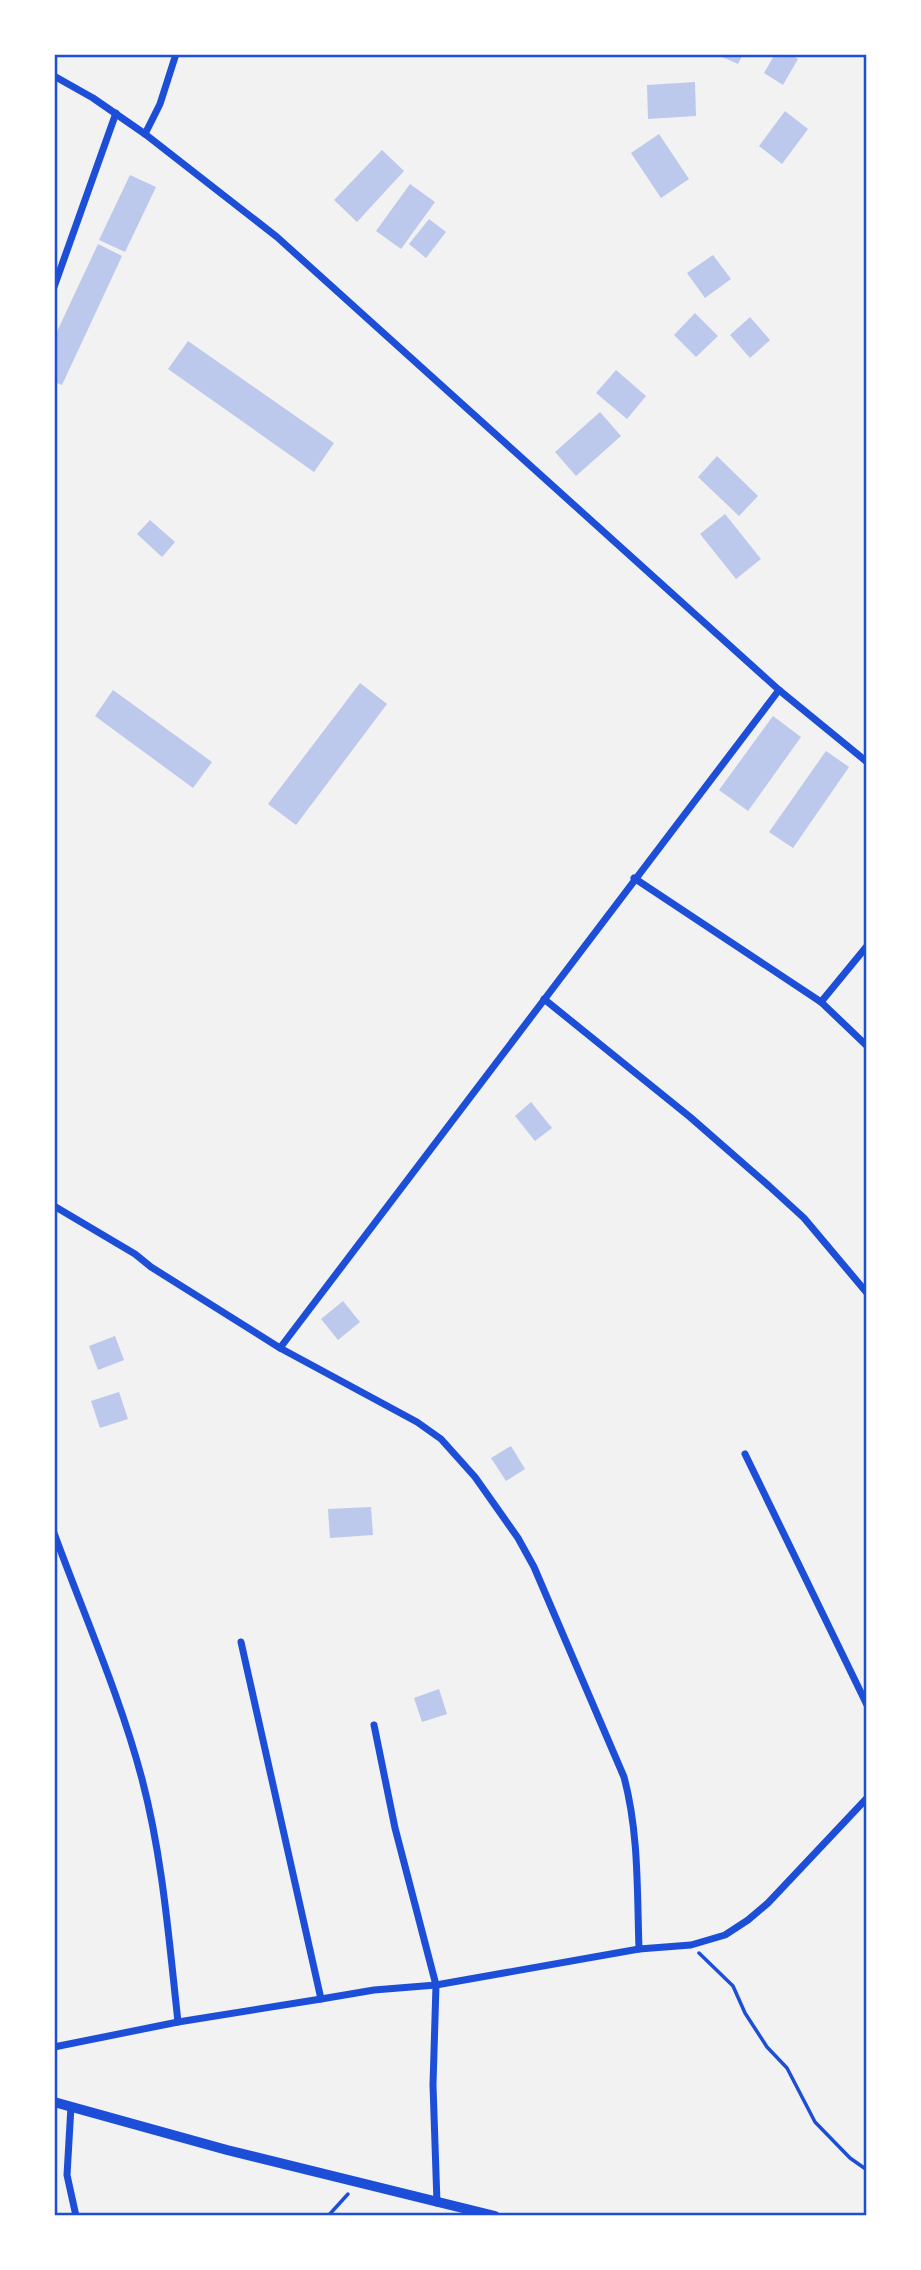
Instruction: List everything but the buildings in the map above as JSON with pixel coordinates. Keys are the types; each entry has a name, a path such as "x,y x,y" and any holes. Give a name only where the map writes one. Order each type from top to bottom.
{"street":[{"path":"145,134 160,104 176,54"},
{"path":"54,76 116,113 277,237 779,690 867,762"},
{"path":"54,287 116,113"},
{"path":"280,1348 779,690"},
{"path":"634,878 821,1002 867,1046"},
{"path":"821,1002 867,946"},
{"path":"544,999 690,1117 769,1186 804,1219 867,1293"},
{"path":"54,1206 135,1254 151,1267 280,1348 417,1422 441,1439 475,1477 518,1538 534,1567 624,1777 631,1802 635,1834 639,1950"},
{"path":"745,1454 867,1705"},
{"path":"54,1534 127,1729 142,1779 162,1884 178,2022"},
{"path":"242,1642 321,1999"},
{"path":"374,1725 407,1875 436,1984 433,2085 437,2203"},
{"path":"54,2047 178,2022 374,1990 436,1984 639,1950 691,1945 724,1935 758,1912 867,1798"},
{"path":"54,2102 227,2150 495,2216"},
{"path":"71,2106 67,2175 76,2216"}],"path":[{"path":"691,1945 733,1986 745,2013 760,2036 787,2068 815,2122 850,2158 867,2170"},
{"path":"328,2216 358,2183"}]}
